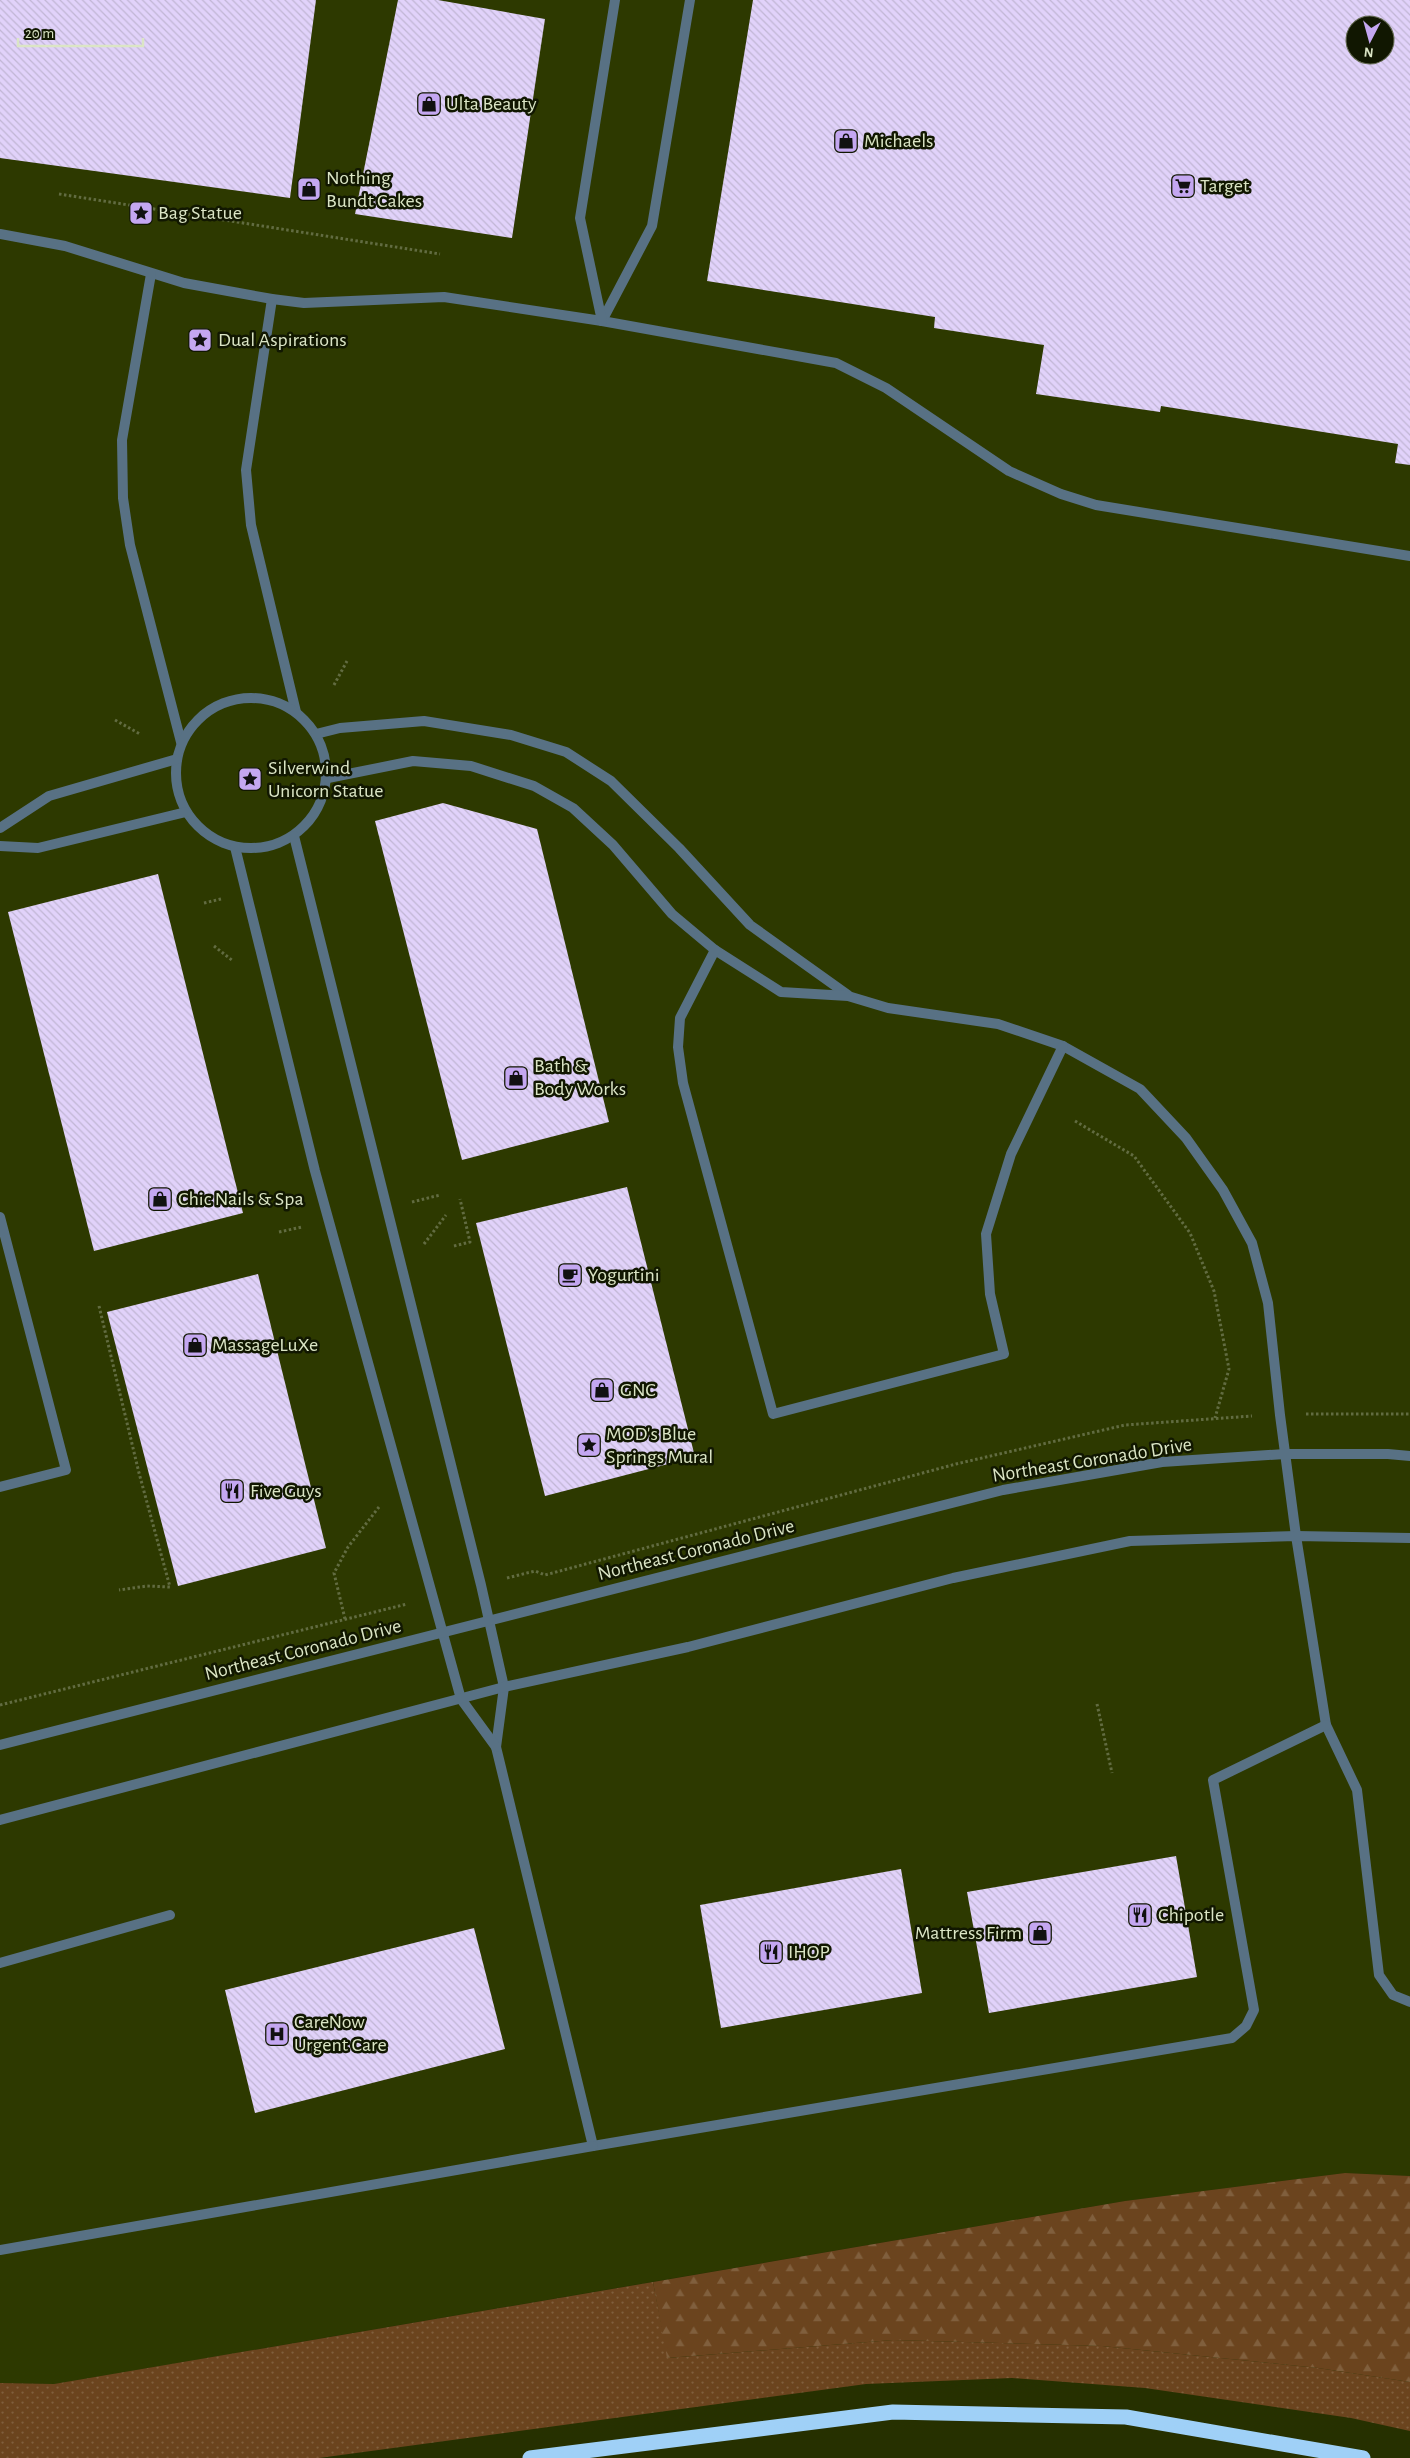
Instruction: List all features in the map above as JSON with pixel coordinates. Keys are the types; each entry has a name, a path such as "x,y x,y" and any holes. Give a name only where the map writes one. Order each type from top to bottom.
{"highway":[{"path":"530,2458 893,2412 1126,2417 1363,2458"}],"street":[{"path":"602,321 580,218 615,0"},
{"path":"602,321 652,226 690,0"},
{"path":"0,234 65,246 184,283 272,299 304,303 444,297 602,321 836,363 886,388 1009,471 1061,494 1096,505 1410,556"},
{"path":"151,274 122,440 123,498 130,545 181,742"},
{"path":"272,299 246,470 251,525 296,712"},
{"path":"240,698 262,699 283,704 296,712 316,734 325,755 328,778 322,801 311,820 294,836 275,845 255,849 215,840 199,828 186,812 179,795 176,777 177,759 181,742 201,717 219,705 240,698"},
{"path":"316,734 340,728 424,720 511,734 566,752 611,780 679,848 750,925 848,996"},
{"path":"0,828 49,796 177,759"},
{"path":"328,778 413,761 471,766 534,786 573,808 613,845 672,914 715,950 781,992 848,996 888,1008 998,1024 1063,1046 1140,1089 1186,1138 1223,1190 1252,1243 1268,1303 1296,1536 1326,1725 1357,1790 1379,1975 1393,1995 1410,2002"},
{"path":"0,846 38,848 186,812"},
{"path":"294,836 489,1621 504,1687 496,1747 593,2146"},
{"path":"235,846 315,1171 461,1699 496,1747"},
{"path":"715,950 680,1018 678,1047 683,1083 773,1414 1004,1354 990,1294 986,1234 1011,1154 1063,1046"},
{"path":"0,1217 66,1470 0,1487"},
{"name":"Northeast Coronado Drive","path":"0,1744 1003,1490 1162,1462 1285,1454 1388,1454 1410,1456"},
{"path":"0,1820 504,1687 688,1648 953,1578 1130,1541 1296,1536 1410,1538"},
{"path":"0,2250 593,2146 1232,2038 1246,2026 1254,2010 1213,1780 1326,1725"},
{"path":"0,1963 170,1915"}],"path":[{"path":"59,194 440,254"},
{"path":"334,685 347,661"},
{"path":"115,720 140,734"},
{"path":"214,946 240,965"},
{"path":"535,1571 545,1576 956,1464 1125,1425 1215,1418 1229,1369 1214,1291 1190,1233 1134,1156 1075,1121"},
{"path":"402,1205 440,1196"},
{"path":"454,1246 470,1242 460,1199"},
{"path":"420,1250 446,1215"},
{"path":"279,1232 310,1225"},
{"path":"99,1306 139,1473 170,1588 147,1586 119,1590"},
{"path":"1339,1412 1410,1414"},
{"path":"345,1619 334,1574 348,1547 382,1502"},
{"path":"0,1705 388,1608"},
{"path":"1096,1704 1112,1773"}],"shaded area":[{"path":"0,0 1410,0 1410,2176 1345,2173 1125,2201 54,2384 0,2383"}],"green space":[{"path":"1345,2173 1410,2176 1410,2382 1318,2368 1102,2346 893,2340 667,2358 653,2282 1125,2201"},
{"path":"653,2282 668,2358 893,2340 1102,2346 1318,2368 1410,2382 1410,2431 1351,2418 1145,2388 1012,2378 866,2384 319,2458 0,2458 0,2383 54,2384"}],"building":[{"path":"0,0 316,0 290,198 0,158"},
{"path":"398,0 438,0 545,19 512,238 355,214"},
{"name":"Target","path":"753,0 1410,0 1410,465 1395,463 1398,444 1161,406 1160,412 1036,394 1044,345 934,328 935,317 707,281"},
{"path":"443,803 537,829 609,1122 462,1160 375,821"},
{"path":"158,874 243,1213 94,1251 8,912"},
{"path":"627,1187 695,1457 545,1496 476,1223"},
{"path":"258,1274 326,1548 178,1586 107,1312"},
{"path":"1176,1856 1197,1977 989,2013 967,1892"},
{"path":"901,1869 922,1993 721,2028 700,1905"},
{"path":"474,1928 505,2049 255,2113 225,1990"}],"place":[{"name":"Ulta Beauty","path":"429,104"},
{"name":"Michaels","path":"846,141"},
{"name":"Target","path":"1183,186"},
{"name":"Nothing Bundt Cakes","path":"309,189"},
{"name":"Bag Statue","path":"141,213"},
{"name":"Dual Aspirations","path":"200,340"},
{"name":"Silverwind Unicorn Statue","path":"250,779"},
{"name":"Bath & Body Works","path":"516,1078"},
{"name":"Chic Nails & Spa","path":"160,1199"},
{"name":"Yogurtini","path":"570,1275"},
{"name":"MassageLuXe","path":"195,1345"},
{"name":"GNC","path":"602,1390"},
{"name":"MOD's Blue Springs Mural","path":"589,1445"},
{"name":"Five Guys","path":"232,1491"},
{"name":"Chipotle","path":"1140,1915"},
{"name":"Mattress Firm","path":"1040,1933"},
{"name":"IHOP","path":"771,1952"},
{"name":"CareNow Urgent Care","path":"277,2034"}]}
